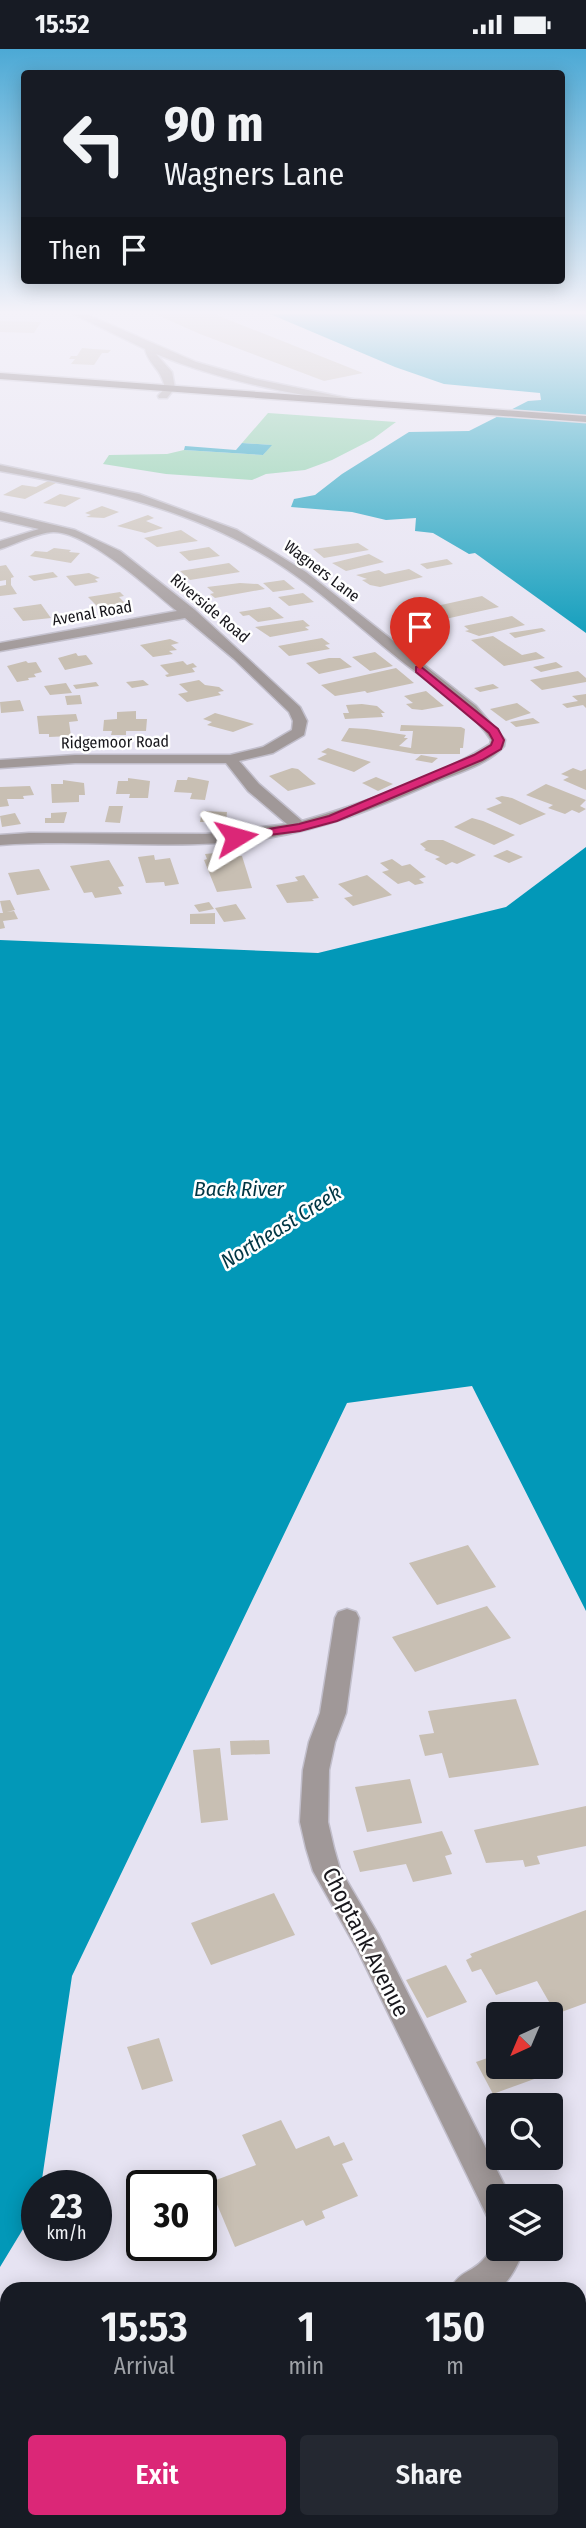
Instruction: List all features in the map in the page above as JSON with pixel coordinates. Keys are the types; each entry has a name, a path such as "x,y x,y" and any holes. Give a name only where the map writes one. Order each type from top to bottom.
{"street":[{"name":"Wagners Lane","path":"0,468 91,484 152,502 193,517 263,549 313,584 452,695 494,731 498,740 497,747 478,758 353,810 300,827 236,837 0,840"},
{"name":"Riverside Road","path":"0,516 54,528 109,550 190,613 295,710 300,721 299,732 283,743 256,754 230,759"},
{"path":"0,545 54,528"},
{"name":"Avenal Road","path":"0,647 190,613"},
{"name":"Ridgemoor Road","path":"0,764 75,759 230,759"},
{"path":"230,759 241,776 262,798 300,827"},
{"name":"Choptank Avenue","path":"347,1618 333,1713 322,1742 316,1770 314,1822 320,1848 327,1871 368,1943 488,2184"},
{"path":"483,2282 502,2261"}],"green space":[{"path":"254,430 386,430 332,460 305,470 266,474 252,480 166,474 103,464 109,455 167,454 184,450 263,455 271,445 242,443"}],"water":[{"path":"586,430 586,633 475,553 469,554 433,533 415,531 416,518 386,520 352,512 291,507 294,499 315,495 342,474 409,432"},
{"path":"242,443 272,445 263,455 184,450 185,446 236,450"},
{"name":"Back River","path":"586,847 586,1611 472,1386 347,1403 72,1976 43,2170 21,2170 21,2232 0,2267 0,940 318,953 506,907"}],"building":[{"path":"48,481 56,483 25,499 3,495 22,485 36,487"},
{"path":"60,494 81,498 65,507 43,503"},
{"path":"102,506 119,512 104,518 86,517 91,515 85,513"},
{"path":"148,515 154,518 146,521 163,528 145,533 117,526"},
{"path":"181,530 198,541 157,547 144,538"},
{"path":"358,543 369,550 324,558 313,549"},
{"path":"209,547 220,556 189,561 179,552"},
{"path":"54,548 80,553 71,563 30,556 35,551 47,552"},
{"path":"369,554 384,562 346,571 332,563"},
{"path":"447,559 453,564 427,569 420,564"},
{"path":"229,563 240,572 190,580 180,571"},
{"path":"6,565 14,577 11,578 11,585 17,594 0,596 0,586 6,585 6,580 0,581 0,566"},
{"path":"409,569 423,577 380,587 370,585 362,580 367,579 356,575 379,570 385,574"},
{"path":"53,572 58,577 34,581 28,576"},
{"path":"89,573 100,578 95,579 98,582 75,586 66,576"},
{"path":"284,580 295,589 273,592 263,583"},
{"path":"258,584 265,589 215,598 210,594 214,593 207,587"},
{"path":"120,592 124,596 119,597 128,606 100,609 88,597"},
{"path":"303,593 314,602 289,606 278,597"},
{"path":"482,596 499,607 432,622 409,612"},
{"path":"41,604 51,618 23,621 13,608"},
{"path":"270,607 284,618 258,622 239,612"},
{"path":"512,616 525,625 479,636 465,631 469,630 464,626"},
{"path":"303,620 310,626 305,627 309,630 270,637 255,627"},
{"path":"542,628 546,631 515,638 509,633"},
{"path":"493,636 522,655 536,652 545,658 504,666 471,640"},
{"path":"322,638 330,644 325,645 330,649 289,656 278,646"},
{"path":"170,639 179,643 171,645 177,650 169,651 173,654 153,657 140,645"},
{"path":"375,652 393,666 370,671 352,657"},
{"path":"76,653 78,656 86,655 93,664 65,670 58,658"},
{"path":"340,658 352,667 319,674 306,663"},
{"path":"26,661 36,662 42,672 34,674 36,677 28,678 29,680 17,682 7,666"},
{"path":"183,661 187,665 193,663 197,667 192,668 195,672 167,677 165,675 169,674 160,665"},
{"path":"556,662 563,667 541,672 533,667"},
{"path":"396,668 414,683 367,693 365,691 335,696 321,685"},
{"path":"578,671 586,678 586,682 542,690 530,680"},
{"path":"143,680 149,685 132,688 126,682"},
{"path":"199,680 205,685 219,687 224,691 218,692 221,695 187,702 178,694 188,692 179,684"},
{"path":"96,682 99,686 76,689 73,685"},
{"path":"66,683 72,693 50,695 44,686"},
{"path":"493,684 499,688 480,692 474,688"},
{"path":"426,691 444,706 422,710 412,709 406,704 413,703 404,696"},
{"path":"586,694 586,708 583,705 567,708 562,704 578,701 572,696"},
{"path":"80,695 82,704 67,705 65,696"},
{"path":"20,700 24,711 1,713 0,702"},
{"path":"517,703 531,713 506,721 490,709"},
{"path":"346,705 377,706 385,713 381,713 383,717 345,719 343,713 349,713"},
{"path":"136,711 136,719 147,719 146,731 126,731 126,735 111,735 112,731 103,731 104,720 117,719 117,712"},
{"path":"215,713 254,724 233,732 207,725 212,722 203,719"},
{"path":"76,714 78,721 69,722 71,736 49,737 49,734 39,734 37,716"},
{"path":"533,718 540,723 516,727 510,722"},
{"path":"401,725 461,727 465,729 463,748 460,748 460,754 415,754 341,741 349,728 367,729 406,735 404,738 408,738 399,746 411,748 413,731 400,731"},
{"path":"328,748 371,762 354,772 317,759 327,754 321,752"},
{"path":"421,755 438,758 432,763 415,760"},
{"path":"292,768 298,769 316,784 288,791 269,776"},
{"path":"573,768 581,771 586,769 586,790 563,780 569,777 561,774"},
{"path":"188,777 209,781 205,800 190,799 192,793 174,792 177,780 187,780"},
{"path":"376,777 393,784 378,791 362,783"},
{"path":"128,778 150,781 148,798 129,798 130,794 116,794 118,781 128,781"},
{"path":"63,780 84,783 85,795 79,795 79,802 52,803 51,784 63,784"},
{"path":"546,784 586,800 580,806 586,809 579,813 572,810 565,814 548,808 553,805 526,795"},
{"path":"30,786 34,795 23,796 24,799 7,799 9,806 0,807 0,787"},
{"path":"502,796 546,814 520,825 486,809 502,803 495,798"},
{"path":"109,806 123,806 120,823 105,822"},
{"path":"202,811 227,812 226,822 200,822"},
{"path":"67,812 64,823 45,823 45,818 51,818 51,813"},
{"path":"15,813 21,824 2,827 0,816"},
{"path":"472,818 515,835 494,845 454,827"},
{"path":"428,840 443,840 476,855 457,864 452,862 446,865 435,859 440,857 424,850 426,849 420,844"},
{"path":"507,850 523,857 509,863 493,856"},
{"path":"236,851 238,856 242,856 252,888 217,892 204,860 207,859 205,854"},
{"path":"154,855 155,860 170,858 179,884 165,886 164,882 146,883 138,857"},
{"path":"392,859 402,866 410,864 426,877 419,879 424,883 415,885 409,881 398,884 382,872 389,870 380,863"},
{"path":"109,860 124,886 118,887 122,894 95,898 92,892 84,893 70,866"},
{"path":"39,869 50,890 17,895 8,873"},
{"path":"304,875 319,898 312,899 314,901 287,903 276,885 298,881 295,877"},
{"path":"367,875 392,895 353,906 344,898 353,896 338,884"},
{"path":"10,900 15,910 7,912 14,911 18,919 3,921 5,928 0,929 0,913 3,913 0,901"},
{"path":"209,902 214,909 199,912 194,905"},
{"path":"236,904 246,919 224,922 215,908"},
{"path":"215,913 215,924 190,924 190,914"},
{"path":"468,1545 496,1587 437,1605 409,1563"},
{"path":"487,1606 511,1638 415,1672 392,1637"},
{"path":"516,1699 539,1765 449,1778 442,1753 425,1756 419,1735 434,1733 428,1711"},
{"path":"269,1740 270,1754 231,1755 230,1741"},
{"path":"220,1748 228,1820 201,1823 193,1750"},
{"path":"410,1779 422,1823 367,1832 355,1787"},
{"path":"586,1806 586,1846 537,1856 540,1864 525,1867 523,1860 486,1863 474,1830"},
{"path":"442,1831 452,1854 445,1856 452,1874 413,1882 406,1864 360,1872 353,1851"},
{"path":"274,1893 295,1935 211,1965 191,1923"},
{"path":"586,1910 586,2003 564,2011 564,2002 549,2002 537,1981 496,1995 481,1969 472,1972 466,1960 472,1957 470,1954"},
{"path":"446,1965 467,2002 427,2018 406,1980"},
{"path":"159,2038 173,2081 142,2090 127,2047"},
{"path":"486,2059 486,2079 534,2079 492,2093 476,2062"},
{"path":"281,2120 296,2149 329,2136 334,2146 344,2142 353,2160 342,2164 358,2196 322,2211 325,2218 306,2226 303,2220 235,2247 217,2204 217,2180 256,2165 242,2135"}],"route":[{"path":"236,837 300,827 333,818 478,758 497,747 498,740 494,731 420,669"}],"water label":[{"name":"Northeast Creek","path":"281,1227"}]}
